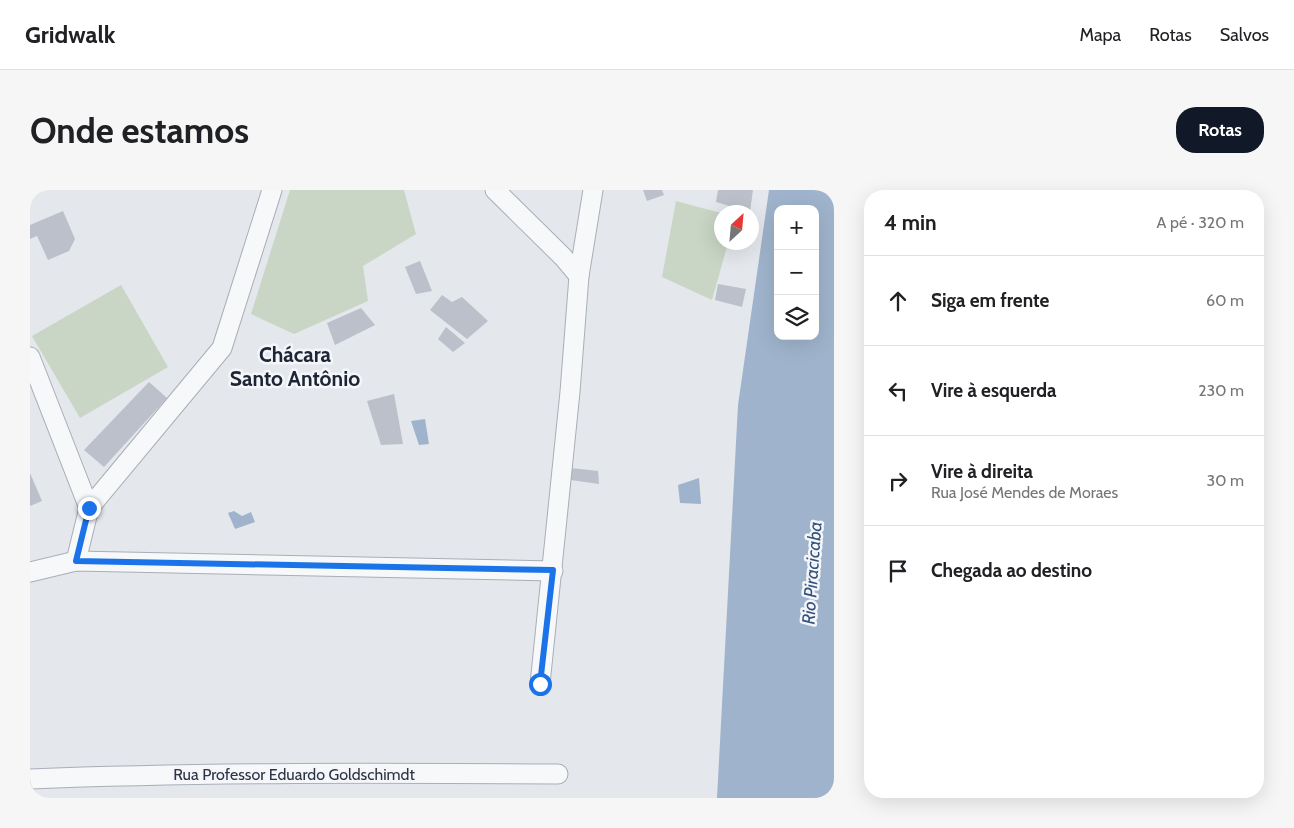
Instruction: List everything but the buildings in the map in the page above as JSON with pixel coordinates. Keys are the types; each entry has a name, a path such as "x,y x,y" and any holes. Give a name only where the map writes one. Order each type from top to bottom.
{"street":[{"path":"76,561 89,508 222,348 272,190"},
{"path":"495,190 563,257 579,276"},
{"path":"540,684 553,570 579,276 593,190"},
{"path":"30,357 89,508"},
{"path":"30,572 76,561 553,570"},
{"name":"Rua Professor Eduardo Goldschimdt","path":"30,779 103,776 361,773 558,774"}],"green space":[{"path":"290,190 404,190 416,234 363,266 368,301 294,334 251,314"},
{"path":"676,201 714,211 714,250 726,250 712,300 662,277"},
{"path":"121,285 168,367 80,418 32,336"}],"water":[{"name":"Rio Piracicaba","path":"769,190 834,190 834,798 717,798 738,405"},
{"path":"425,419 429,444 419,445 411,421"},
{"path":"699,478 701,504 680,503 678,485"},
{"path":"234,511 242,516 251,512 255,522 235,529 228,513"}],"district":[{"name":"Chácara Santo Antônio","path":"295,366"}],"route":[{"path":"89,508 76,561 553,570 540,684"}]}
